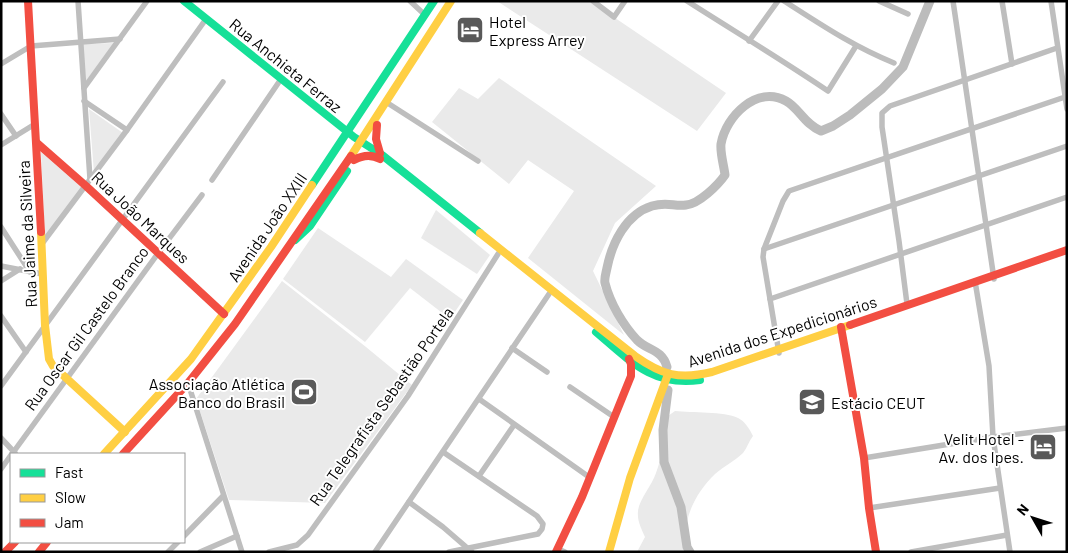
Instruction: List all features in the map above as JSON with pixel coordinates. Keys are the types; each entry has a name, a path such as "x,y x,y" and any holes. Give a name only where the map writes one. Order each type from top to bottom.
{"main road":[{"name":"Rua Jaime da Silveira","path":"28,1 37,143 42,274 49,359 53,366 125,432"},
{"name":"Rua Anchieta Ferraz","path":"184,1 362,143"},
{"name":"Avenida João XXIII","path":"105,453 191,359 224,314 280,234 434,1"},
{"name":"Avenida João XXIII","path":"124,453 188,383 235,324 289,244 362,143 384,105 451,1"},
{"path":"424,17 426,25 434,28"},
{"path":"412,34 417,32 425,40"},
{"path":"354,160 364,155 378,155 377,125 384,105"},
{"path":"280,234 281,241 289,244 310,226 354,160 362,143 377,125"},
{"name":"Rua João Marques","path":"37,143 88,182 123,220 224,314"},
{"name":"Avenida dos Expedicionários","path":"362,143 452,212 645,367"},
{"name":"Avenida dos Expedicionários","path":"378,155 629,359 667,378 702,375 779,351 1067,250"},
{"path":"270,247 277,250 280,257"},
{"name":"Avenida dos Expedicionários","path":"993,277 1067,255"},
{"name":"Avenida dos Expedicionários","path":"842,329 907,304 975,283"},
{"path":"842,329 864,458 876,552"},
{"path":"560,551 631,376 629,359"},
{"path":"631,376 645,367"},
{"path":"608,552 630,478 667,378"},
{"path":"5,552 14,543"}],"street":[{"path":"78,1 88,182"},
{"path":"84,88 147,1"},
{"path":"410,1 424,17"},
{"path":"593,1 614,17 625,1"},
{"path":"687,1 789,64 828,91 856,46"},
{"path":"749,41 778,1"},
{"path":"784,1 856,46 894,63"},
{"path":"879,1 908,14"},
{"path":"953,1 993,277"},
{"path":"1002,1 1012,64"},
{"path":"1051,1 1067,109"},
{"path":"42,245 206,19"},
{"path":"1,64 31,46 120,39"},
{"path":"907,304 881,116 884,109 1057,48"},
{"path":"212,180 281,79"},
{"path":"1,386 223,82"},
{"path":"779,351 763,257 764,249 783,201 789,191 1065,97"},
{"path":"84,100 127,130"},
{"path":"384,105 478,161"},
{"path":"1,114 16,136"},
{"path":"1,145 35,124"},
{"path":"764,249 1067,146"},
{"name":"Rua Oscar Gil Castelo Branco","path":"14,453 202,195"},
{"path":"770,299 1067,197"},
{"path":"1,227 30,272"},
{"name":"Rua Telegrafista Sebastião Portela","path":"268,552 294,546 304,540 408,396 498,254"},
{"path":"1,266 42,274"},
{"path":"1,282 20,269"},
{"path":"975,283 989,366 992,436 1010,552"},
{"path":"375,552 548,294"},
{"path":"1,316 26,352"},
{"path":"512,348 547,372"},
{"path":"188,383 242,552"},
{"path":"570,387 614,416"},
{"path":"479,399 589,477"},
{"path":"478,476 514,424"},
{"path":"864,458 992,436 1066,428 1067,432"},
{"path":"1,438 12,453"},
{"path":"443,452 537,516 543,524 542,530 538,534 470,550 449,552"},
{"name":"Rua Oscar Gil Castelo Branco","path":"1,469 10,458"},
{"path":"869,508 1000,488"},
{"path":"185,535 223,496"},
{"path":"409,502 470,550"},
{"path":"911,552 1007,535"},
{"path":"200,552 237,536"},
{"path":"168,552 177,543"}],"shaded area":[{"path":"497,1 590,1 726,93 697,131"},
{"path":"114,43 86,81 82,44"},
{"path":"499,78 656,186 615,223 593,271 624,335 528,258 574,191 528,160 509,184 432,122 459,88 478,99"},
{"path":"89,109 123,133 94,173"},
{"path":"41,152 82,188 45,237"},
{"path":"436,210 490,255 477,274 421,238"},
{"path":"318,228 391,277 406,259 463,300 450,319 410,288 365,342 283,279"},
{"name":"Associação Atlética Banco do Brasil","path":"282,281 412,385 325,503 229,500 196,399"},
{"path":"675,411 716,413 732,416 743,421 753,436 743,453 715,474 695,500 687,520 686,541 688,552 637,552 645,537 639,521 639,507 658,466 664,444 668,416"}],"waterway":[{"path":"667,367 665,361 658,353 641,344 632,334 622,321 607,291 605,276 609,258 622,231 643,210 658,205 691,204 713,189 725,175 721,148 724,133 736,114 754,100 764,97 775,97 786,101 810,124 821,131 850,115 882,89 903,67 930,1"},
{"path":"668,390 663,430 664,462 681,507 687,547 690,552"}],"traffic: fast":[{"path":"184,1 354,137 382,155 480,233"},
{"path":"312,185 434,1"},
{"path":"295,240 310,226 347,171"},
{"path":"596,332 631,361 655,375 683,381 700,380"}],"traffic: slow":[{"path":"351,156 451,1"},
{"path":"105,453 191,359 271,247 312,185"},
{"path":"41,232 45,325 49,359 53,366 125,432"},
{"path":"480,233 635,356 654,368 671,374 690,376 712,372 850,325"},
{"path":"609,552 630,478 667,377"}],"traffic: jam":[{"path":"28,1 41,232"},
{"path":"377,125 376,139 380,153"},
{"path":"37,143 224,314"},
{"path":"124,453 188,383 235,324 351,156"},
{"path":"354,160 367,156 380,159"},
{"path":"850,325 1067,250"},
{"path":"841,327 864,458 876,552"},
{"path":"556,552 582,497 631,376 629,359"},
{"path":"5,552 14,543"},
{"path":"39,552 46,543"}],"place":[{"name":"Hotel Express Arrey","path":"470,30"},
{"name":"Associação Atlética Banco do Brasil","path":"304,392"},
{"name":"Estácio CEUT","path":"812,402"},
{"name":"Velit Hotel - Av. dos Ipes.","path":"1043,447"}]}
